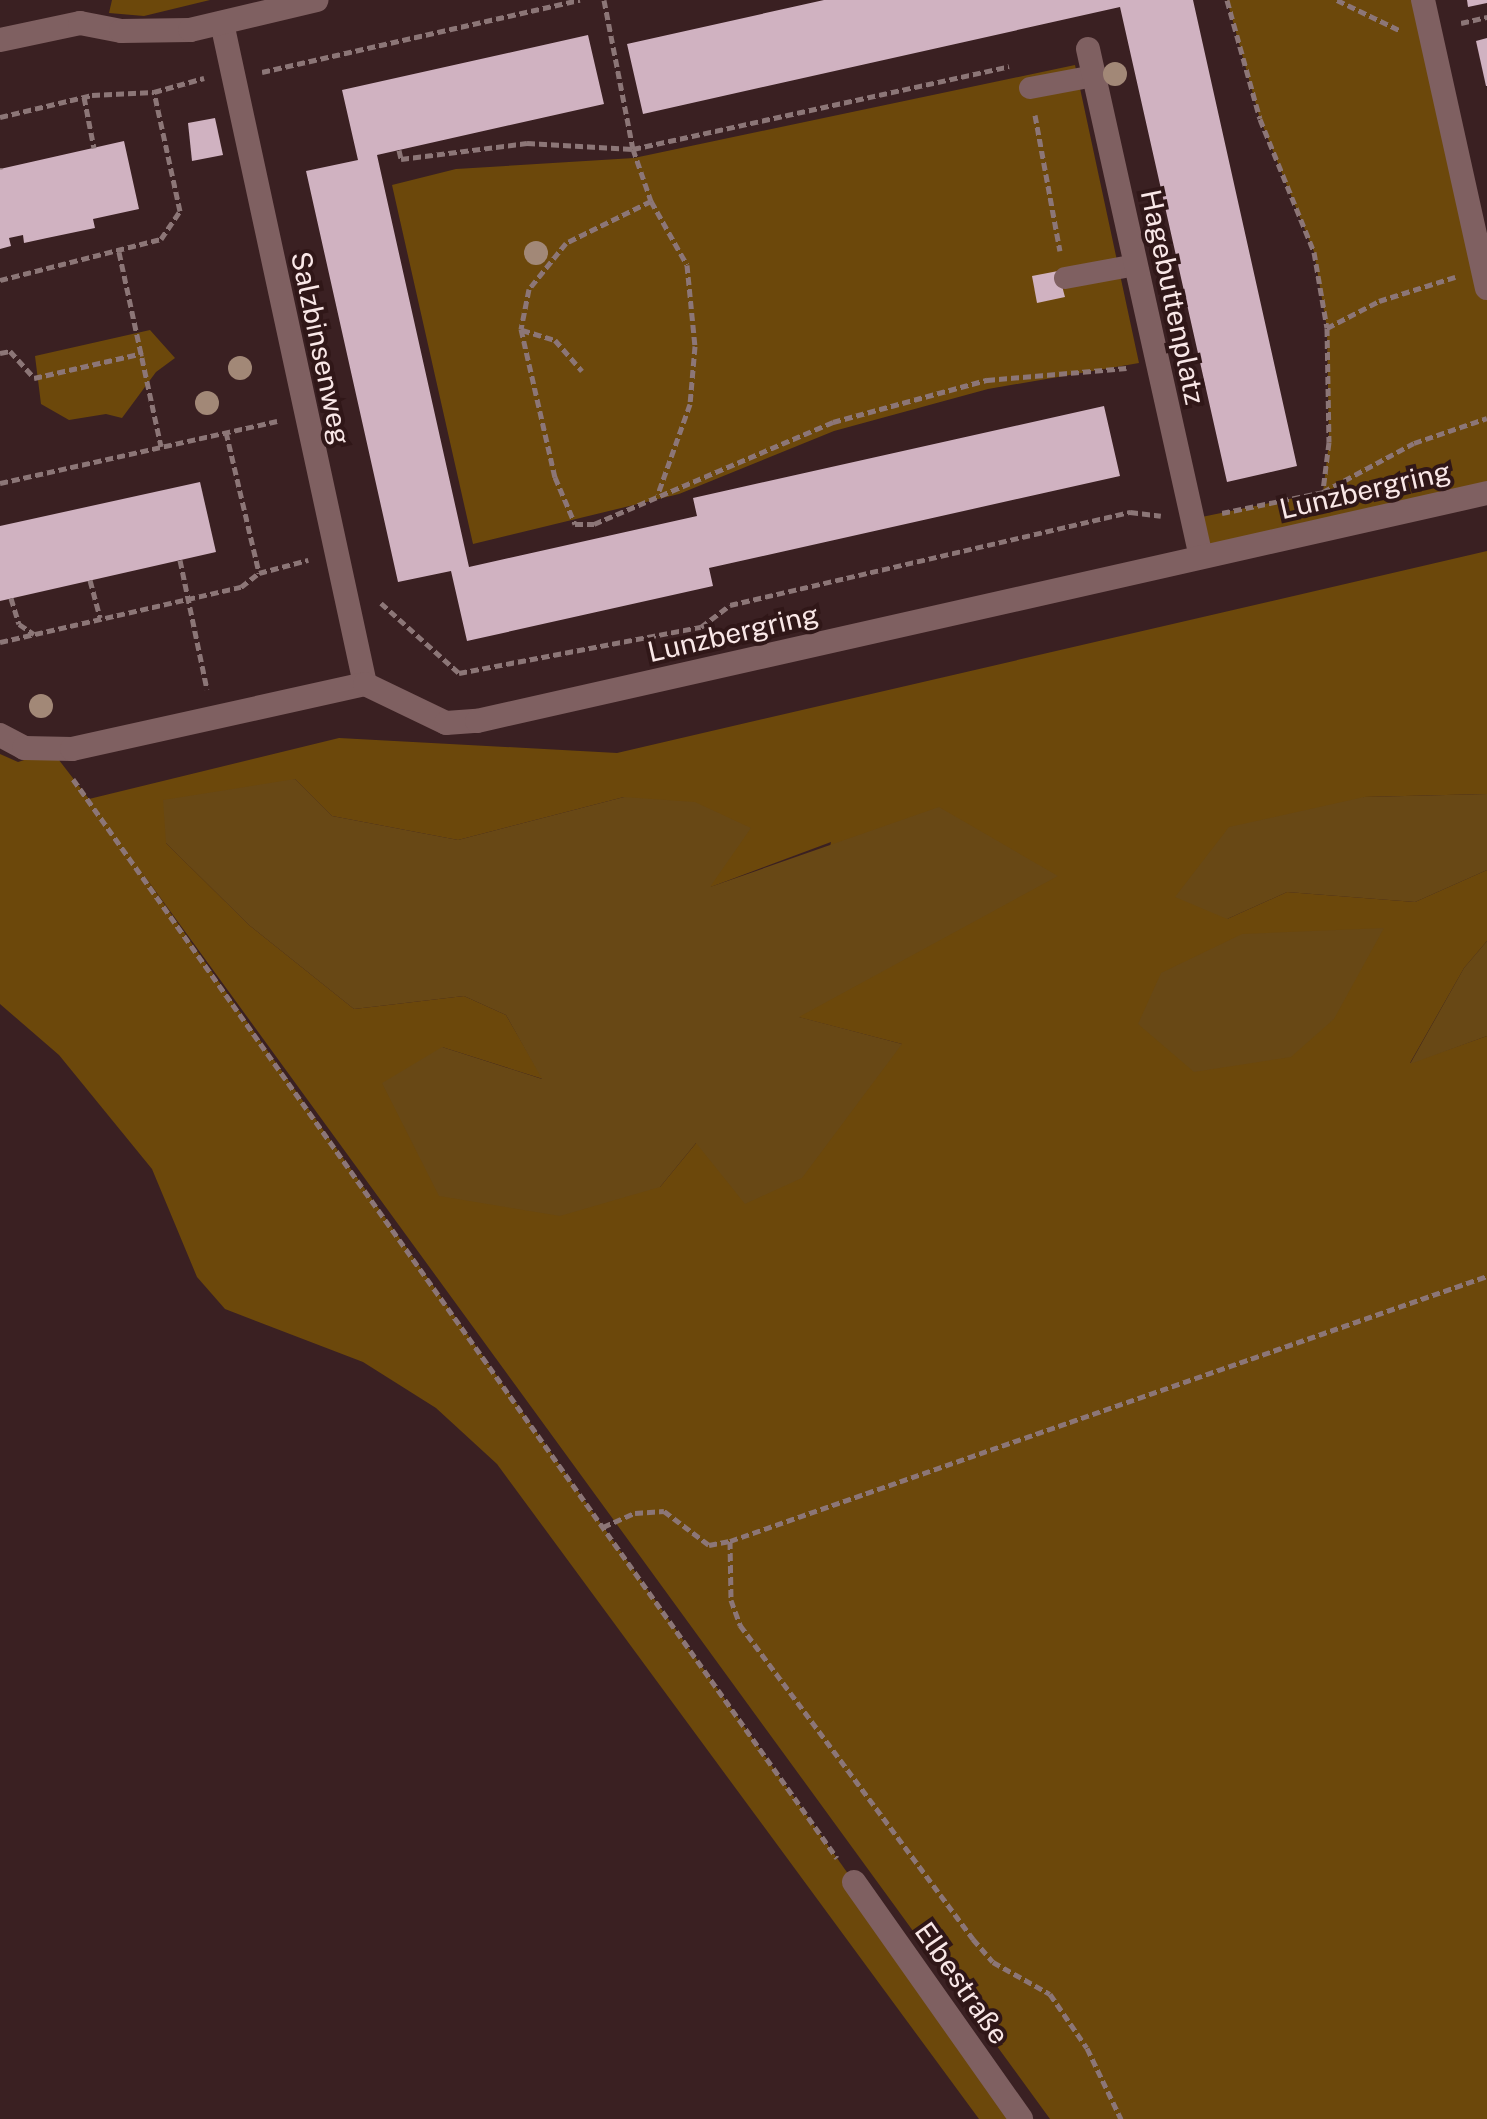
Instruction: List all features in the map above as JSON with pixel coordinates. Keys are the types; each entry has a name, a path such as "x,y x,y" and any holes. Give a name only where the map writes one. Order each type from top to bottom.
{"street":[{"path":"0,40 77,12 143,32 222,23 317,0"},
{"path":"1423,0 1485,278"},
{"name":"Salzbinsenweg","path":"222,23 365,684"},
{"name":"Hagebuttenplatz","path":"1088,49 1201,557"},
{"name":"Lunzbergring","path":"365,684 446,723 477,721 1487,493"},
{"path":"0,735 24,748 52,751 365,684"},
{"name":"Elbestraße","path":"854,1882 1021,2119"}],"lane":[{"path":"1030,88 1094,76"},
{"path":"1065,278 1136,265"}],"path":[{"path":"0,117 84,97 154,92 230,71 262,72 580,0"},
{"path":"604,0 633,149 651,201 687,265 695,346 690,404 658,494"},
{"path":"1227,0 1260,119 1314,252 1327,328 1329,442 1323,492"},
{"path":"1337,0 1393,30 1430,29"},
{"path":"399,150 401,159 527,143 633,149 1025,63 1065,278"},
{"path":"262,72 265,88"},
{"path":"0,280 161,239 180,211 154,92"},
{"path":"84,97 94,148"},
{"path":"651,201 566,243 529,289 521,329 555,477 575,524 594,524 658,494 833,422 987,380 1158,366"},
{"path":"119,252 161,447"},
{"path":"1327,328 1379,301 1485,278"},
{"path":"521,329 555,340 582,371"},
{"path":"0,353 10,351 34,378 143,353"},
{"path":"0,483 305,415"},
{"path":"379,601 459,673 701,627 730,605 1130,512 1192,519 1323,492 1414,443 1487,418"},
{"path":"226,432 259,573"},
{"path":"0,642 241,587 259,573 336,553"},
{"path":"180,560 213,716"},
{"path":"90,580 100,618"},
{"path":"11,598 19,624 34,634"},
{"path":"52,751 854,1882"},
{"path":"603,1527 635,1513 664,1511 709,1545 730,1541 1487,1276"},
{"path":"730,1541 731,1600 740,1625 973,1939 993,1962 1050,1994 1087,2048 1121,2119"}],"shaded area":[{"path":"112,0 210,0 144,16 109,13"},
{"path":"1227,0 1423,0 1487,288 1487,493 1201,557 1192,519 1323,492 1329,442 1327,328 1314,252 1260,119"},
{"path":"1075,65 1139,363 988,389 834,431 679,494 473,544 392,185 456,169 634,158"},
{"path":"150,330 175,358 156,372 122,418 106,414 69,420 41,404 35,356"},
{"path":"1487,551 1487,794 1364,797 1227,919 1287,892 1415,902 1487,870 1487,941 1464,968 1410,1063 1487,1036 1487,2119 1050,2119 138,867 1021,2119 979,2119 497,1464 436,1408 363,1362 225,1309 197,1277 152,1169 59,1055 0,1004 0,754 18,762 52,751 89,799 339,738 617,753","holes":["295,779 332,816 458,840 624,797 708,888 831,842 798,1017 902,1044 697,1142 660,1187 442,1047 543,1079 506,1015 464,996 354,1009 249,925 166,843"]},
{"path":"295,779 332,816 458,840 624,797 695,802 751,828 710,887 939,807 1058,876 799,1017 902,1044 802,1178 745,1204 696,1143 660,1187 560,1216 439,1196 382,1083 442,1047 542,1079 506,1015 464,996 354,1009 249,925 166,843 163,800"},
{"path":"1487,794 1487,870 1415,902 1287,892 1227,919 1175,897 1229,827 1364,797"},
{"path":"1384,928 1334,1019 1291,1057 1194,1072 1138,1024 1161,973 1242,934"},
{"path":"1487,941 1487,1036 1410,1064 1464,968"}],"building":[{"path":"824,0 1193,0 1297,466 1227,482 1120,7 643,114 627,44"},
{"path":"1467,0 1487,0 1487,3 1468,7"},
{"path":"588,35 604,104 377,155 469,567 697,516 693,498 1104,406 1120,476 709,568 713,586 467,641 451,571 398,582 306,171 358,160 342,90"},
{"path":"1487,38 1487,86 1486,86 1476,41"},
{"path":"215,118 223,155 192,161 188,123"},
{"path":"124,141 139,209 93,219 95,228 24,243 23,235 9,238 11,246 0,249 0,169"},
{"path":"1058,271 1065,297 1037,303 1032,276"},
{"path":"200,482 216,552 0,601 0,526"}]}
